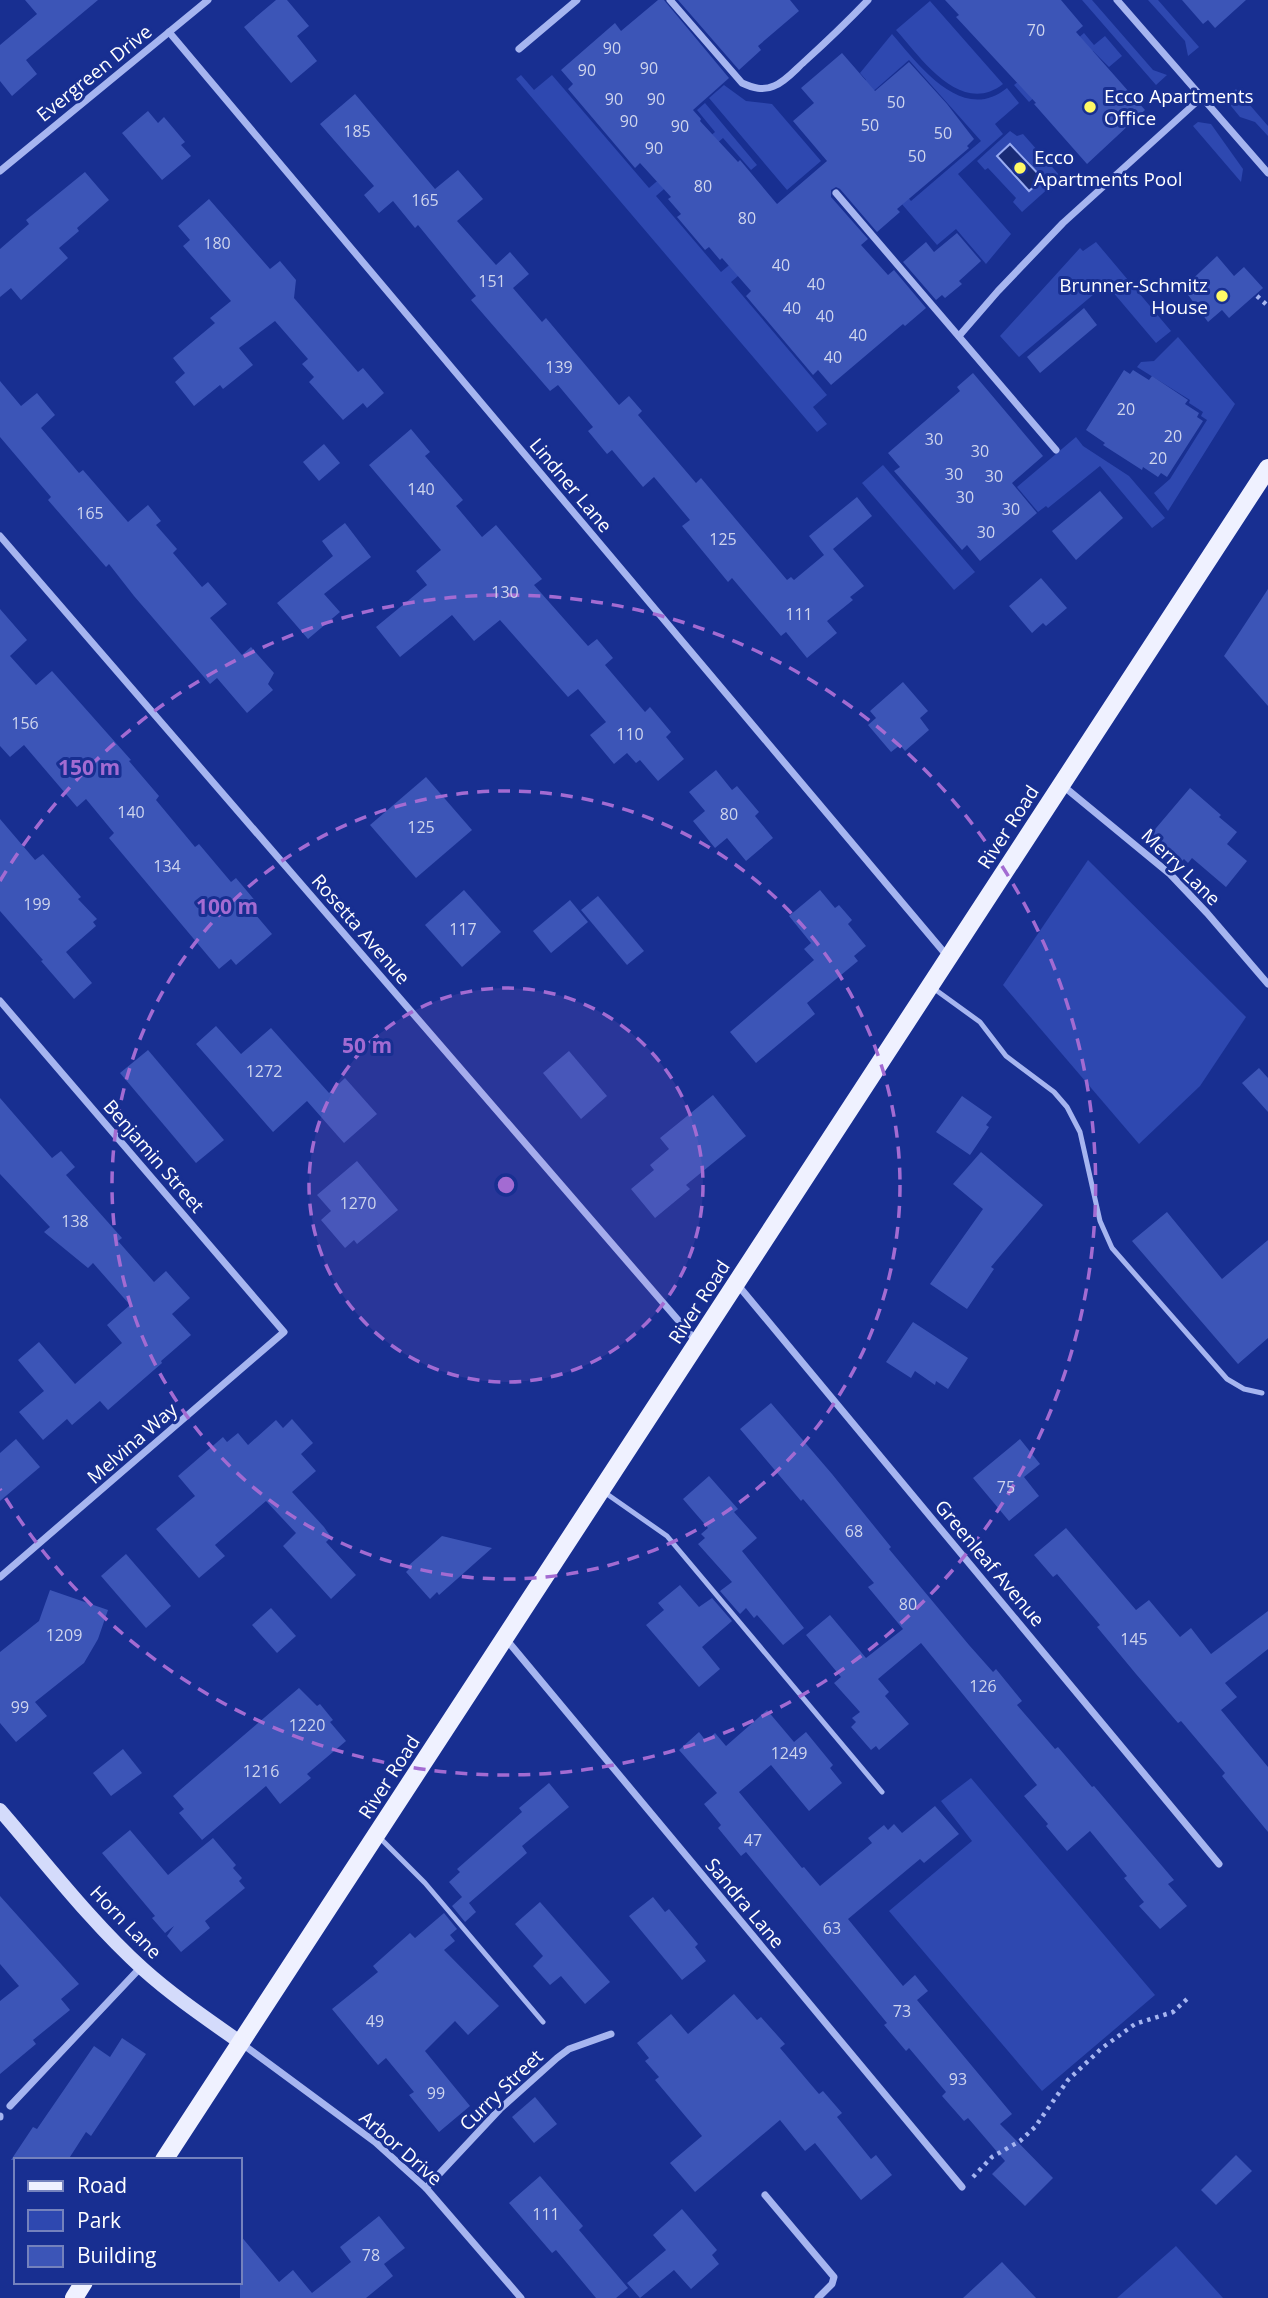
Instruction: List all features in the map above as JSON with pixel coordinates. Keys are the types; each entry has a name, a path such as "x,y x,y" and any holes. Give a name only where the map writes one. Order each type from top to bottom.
{"main road":[{"name":"River Road","path":"165,2158 1268,468"}],"street":[{"name":"Evergreen Drive","path":"0,172 208,0"},
{"path":"519,49 577,0"},
{"path":"670,0 742,82 753,88 764,89 775,86 787,77 846,24 868,0"},
{"path":"1116,0 1268,173"},
{"name":"Lindner Lane","path":"169,32 949,957"},
{"path":"959,336 1063,223 1202,97"},
{"path":"836,193 1056,450"},
{"name":"Rosetta Avenue","path":"0,536 698,1342"},
{"name":"Merry Lane","path":"1061,785 1112,824 1188,891 1268,984"},
{"name":"Benjamin Street","path":"0,1001 284,1332"},
{"name":"Greenleaf Avenue","path":"736,1283 1219,1864"},
{"name":"Melvina Way","path":"0,1577 284,1332"},
{"name":"Sandra Lane","path":"504,1638 962,2187"},
{"name":"Horn Lane","path":"0,1810 83,1906 141,1967 176,1997 241,2043"},
{"path":"10,2106 141,1967"},
{"name":"Curry Street","path":"426,2188 500,2109 557,2058 569,2049 611,2034"},
{"name":"Arbor Drive","path":"241,2043 375,2142 426,2188 521,2298"},
{"path":"765,2195 834,2277 832,2284 818,2298"}],"lane":[{"path":"930,986 980,1022 1006,1056 1060,1098 1080,1132 1100,1221 1112,1248 1227,1379 1244,1389 1262,1393"},
{"path":"601,1490 667,1536 882,1792"},
{"path":"376,1835 425,1883 542,2022"}],"path":[{"path":"1258,296 1268,306"},
{"path":"962,2187 992,2157 1020,2141 1035,2127 1068,2080 1101,2048 1135,2024 1173,2012 1187,1999"}],"green space":[{"path":"1082,0 1092,0 1153,70 1167,75 1156,85"},
{"path":"1148,0 1158,0 1199,47 1188,56 1185,41"},
{"path":"930,1 1003,84 987,92 972,93 957,89 943,80 917,55 896,30"},
{"path":"1084,33 1094,45 1105,36 1122,56 1109,67 1093,51 1072,65 1029,102 1014,85 1056,50 1060,54"},
{"path":"892,34 928,74 958,95 974,99 990,98 1007,88 1019,103 995,124 1003,134 958,174 1011,234 986,264 956,229 937,245 871,168 878,163 911,201 981,141 909,60 869,95 853,91 866,80 860,73"},
{"path":"521,75 534,90 552,75 649,188 715,132 697,110 705,103 757,165 751,170 723,138 656,196 721,272 790,214 799,224 731,282 827,395 813,407 827,424 817,432 516,79"},
{"path":"724,85 746,101 772,104 821,161 787,190 709,98"},
{"path":"1236,89 1268,126 1268,136 1255,122 1240,117 1231,106 1231,93"},
{"path":"1198,122 1211,124 1243,169 1241,182 1193,126"},
{"path":"1010,131 1017,136 1023,134 1061,177 1022,212 1013,202 1016,198 988,168 985,170 977,161"},
{"path":"1096,242 1171,331 1156,343 1106,284 1019,357 1000,336 1080,248 1083,251"},
{"path":"1178,337 1235,404 1168,511 1154,493 1170,479 1207,420 1201,416 1203,412 1189,403 1190,400 1137,367 1141,362 1154,361"},
{"path":"1076,437 1083,446 1129,476 1165,518 1152,528 1100,466 1048,508 1046,506 1038,512 1017,487"},
{"path":"883,465 975,572 954,590 862,483"},
{"path":"1088,860 1246,1017 1200,1086 1139,1144 1003,985"},
{"path":"971,1778 1155,1995 1042,2091 889,1911 972,1841 941,1801"},
{"path":"1176,2246 1223,2298 1117,2298"}],"shaded area":[{"name":"Ecco Apartments Pool","path":"1010,144 1043,179 1029,191 997,156"}],"building":[{"path":"25,0 98,0 26,60 37,74 12,96 0,81 0,45 37,14"},
{"path":"276,0 287,0 309,26 297,36 317,61 291,83 244,27"},
{"path":"658,0 664,0 729,78 693,110 700,121 738,162 740,160 777,204 827,161 793,121 814,103 801,88 842,53 875,91 909,62 974,139 967,146 969,148 897,209 900,212 877,232 840,189 836,187 831,190 831,197 868,239 861,245 888,275 894,270 926,308 831,385 818,370 813,375 746,296 751,291 722,258 720,260 709,247 705,250 677,217 681,214 668,199 671,197 640,163 635,168 568,89 573,84 561,70 615,23 621,31"},
{"path":"678,0 790,0 799,11 758,46 761,50 739,70"},
{"path":"945,0 1061,0 1083,26 1076,32 1145,110 1087,164 1034,104 1036,103 956,17 959,15"},
{"path":"1182,0 1246,0 1215,28 1208,20 1203,24"},
{"path":"355,94 435,189 458,170 483,199 457,221 496,265 510,252 529,274 513,288 542,322 546,318 619,405 629,396 642,411 638,415 696,483 701,478 787,580 791,577 794,580 824,555 809,536 857,497 872,516 833,549 864,586 850,597 853,600 827,621 837,633 807,658 786,632 781,636 732,578 728,582 682,526 690,520 654,477 643,487 612,450 607,454 588,431 593,427 558,385 550,391 471,300 476,296 418,225 415,228 393,201 379,213 364,195 374,186 320,124"},
{"path":"148,111 158,123 164,117 185,142 181,145 191,156 162,180 122,133"},
{"path":"85,172 109,200 59,248 68,258 21,300 11,288 0,297 0,249 29,224 26,220"},
{"path":"209,199 270,269 280,261 296,280 294,298 358,372 363,368 384,393 367,408 363,403 343,420 309,382 314,377 302,364 308,359 275,321 239,348 253,365 223,389 220,385 194,406 175,382 185,373 173,358 215,323 210,318 231,301 183,246 190,240 178,226"},
{"path":"957,233 981,261 959,281 962,284 945,298 942,295 936,300 903,262 926,242 934,252"},
{"name":"Brunner-Schmitz House","path":"1217,256 1234,276 1244,267 1263,288 1229,318 1222,310 1208,322 1183,288"},
{"path":"1084,308 1097,325 1040,373 1027,357"},
{"path":"1124,370 1130,374 1133,370 1149,380 1152,376 1188,400 1185,404 1199,413 1197,417 1203,421 1167,477 1161,473 1158,477 1143,467 1142,470 1103,445 1105,443 1086,430"},
{"path":"973,373 1043,456 1012,483 1037,513 980,561 967,545 962,550 894,471 900,467 888,453 960,391 957,387"},
{"path":"0,381 21,406 37,393 55,415 41,428 79,473 83,470 128,522 148,505 161,521 156,525 177,549 173,553 202,587 208,582 227,604 210,618 242,655 251,647 274,673 268,684 273,690 247,713 217,678 210,684 109,564 106,567 48,500 51,497 0,437"},
{"path":"411,429 430,452 425,456 463,500 456,506 482,537 496,525 542,579 534,585 588,646 597,639 613,658 605,665 645,712 650,707 671,732 666,737 684,759 658,781 640,760 636,763 627,753 614,764 590,735 606,722 578,689 568,697 500,620 474,641 452,615 400,657 376,627 427,585 416,571 441,550 369,465"},
{"path":"324,444 340,463 319,481 303,462"},
{"path":"1100,491 1123,518 1076,560 1052,531"},
{"path":"345,523 371,557 324,594 340,612 308,639 277,603 333,556 322,541"},
{"path":"1041,578 1067,608 1046,626 1043,623 1032,633 1009,606"},
{"path":"1268,589 1268,706 1224,656"},
{"path":"0,609 27,640 10,656 36,685 52,671 131,760 129,761 159,796 156,800 195,847 199,844 231,882 236,878 257,903 250,908 272,934 236,965 231,959 219,969 109,838 114,833 86,799 77,807 24,745 10,757 0,746"},
{"path":"903,682 928,711 920,718 929,730 905,751 900,745 891,752 868,725 876,718 870,711"},
{"path":"716,770 732,790 737,786 759,812 755,816 773,838 746,861 727,838 715,848 693,821 705,811 689,792"},
{"path":"426,777 472,830 416,878 370,825"},
{"path":"1190,788 1237,832 1227,844 1247,861 1226,887 1192,858 1188,863 1184,859 1182,861 1151,834"},
{"path":"0,819 35,860 43,854 97,919 93,922 96,926 66,952 92,983 74,999 0,911"},
{"path":"464,890 501,932 462,967 425,925"},
{"path":"820,890 835,908 839,905 852,920 848,924 866,946 854,956 858,961 807,1003 815,1014 756,1063 730,1032 814,960 804,949 811,943 789,916"},
{"path":"598,896 644,951 627,965 581,910"},
{"path":"570,900 588,922 551,953 533,931"},
{"path":"216,1026 241,1054 271,1028 329,1093 345,1078 377,1114 344,1143 307,1101 273,1132 196,1044"},
{"path":"148,1050 224,1140 196,1163 120,1073"},
{"path":"569,1051 607,1096 581,1119 543,1073"},
{"path":"1259,1068 1268,1078 1268,1112 1242,1083"},
{"path":"713,1095 746,1136 686,1185 690,1189 655,1218 631,1189 654,1170 650,1165 669,1149 660,1138"},
{"path":"962,1096 992,1117 986,1125 989,1127 970,1155 936,1132"},
{"path":"0,1098 52,1158 61,1151 75,1167 66,1175 122,1238 118,1241 154,1282 166,1271 190,1298 172,1314 191,1335 108,1410 100,1401 72,1425 67,1419 43,1440 19,1412 44,1391 18,1360 39,1342 75,1384 122,1343 107,1325 130,1305 93,1263 88,1268 44,1232 50,1227 0,1174"},
{"path":"981,1152 1043,1205 991,1267 994,1269 967,1309 930,1284 983,1209 953,1184"},
{"path":"357,1161 398,1210 357,1244 354,1240 345,1248 321,1220 331,1211 317,1195"},
{"path":"1167,1212 1222,1279 1268,1240 1268,1338 1238,1364 1132,1241"},
{"path":"913,1322 968,1358 948,1389 936,1381 935,1385 915,1371 911,1378 886,1362"},
{"path":"771,1403 832,1474 891,1547 889,1549 969,1645 993,1672 996,1669 1022,1701 1017,1705 1055,1749 1058,1747 1092,1787 1094,1786 1174,1880 1168,1884 1187,1906 1160,1929 1139,1906 1144,1902 1124,1878 1127,1876 1090,1831 1067,1851 1046,1826 1048,1824 1024,1796 1037,1785 921,1643 878,1679 889,1692 885,1696 909,1724 879,1750 876,1746 871,1750 851,1727 856,1722 852,1718 860,1712 834,1683 841,1677 806,1635 830,1615 866,1658 903,1629 868,1587 874,1583 740,1429"},
{"path":"292,1419 313,1443 301,1454 316,1471 292,1492 324,1527 331,1537 326,1542 356,1575 331,1599 283,1546 296,1533 266,1501 215,1545 225,1556 199,1578 156,1529 195,1496 178,1476 223,1437 227,1442 238,1433 248,1445 276,1420 283,1428"},
{"path":"16,1439 40,1467 0,1501 0,1453"},
{"path":"1020,1439 1040,1464 1024,1477 1039,1496 1009,1521 973,1478"},
{"path":"709,1476 738,1509 734,1512 757,1538 742,1551 804,1628 783,1645 757,1615 754,1618 746,1608 740,1614 720,1591 732,1582 698,1544 705,1538 701,1534 708,1528 683,1499"},
{"path":"1066,1528 1136,1610 1149,1600 1180,1637 1191,1628 1211,1654 1268,1611 1268,1649 1225,1683 1237,1697 1221,1710 1268,1767 1268,1832 1222,1776 1225,1773 1136,1674 1097,1627 1100,1625 1057,1574 1053,1577 1034,1555"},
{"path":"442,1536 492,1548 439,1595 437,1592 430,1599 406,1572 408,1566"},
{"path":"126,1554 171,1606 146,1628 101,1576"},
{"path":"680,1585 699,1607 712,1598 732,1621 702,1647 720,1669 699,1687 646,1625 664,1610 658,1603"},
{"path":"50,1590 108,1610 98,1639 84,1663 35,1702 47,1716 16,1742 0,1723 0,1652 39,1621"},
{"path":"271,1608 296,1636 277,1653 252,1625"},
{"path":"299,1688 317,1706 320,1704 333,1720 330,1722 346,1741 307,1774 311,1778 280,1804 266,1786 202,1840 179,1813 184,1809 173,1796"},
{"path":"767,1710 794,1742 806,1732 833,1765 830,1768 842,1783 809,1811 771,1765 739,1792 820,1886 872,1843 868,1838 884,1825 888,1830 894,1824 902,1833 935,1806 959,1834 924,1863 920,1859 848,1919 903,1986 915,1975 928,1991 917,2000 1012,2114 1000,2124 1053,2178 1025,2206 992,2174 1005,2161 968,2118 964,2121 942,2096 946,2092 909,2048 906,2051 884,2025 887,2023 746,1852 741,1856 718,1828 721,1825 704,1804 717,1793 679,1750 699,1732 706,1741 715,1733 726,1746"},
{"path":"123,1749 142,1773 111,1796 93,1773"},
{"path":"549,1783 569,1807 522,1846 527,1853 469,1903 476,1912 465,1922 452,1906 462,1897 449,1882 460,1872 457,1869 522,1812 519,1808"},
{"path":"130,1830 168,1875 213,1838 236,1865 233,1868 242,1878 239,1881 245,1888 205,1921 210,1928 181,1952 167,1936 174,1926 165,1933 152,1918 155,1916 102,1853"},
{"path":"0,1896 79,1984 61,1999 70,2010 33,2040 36,2044 0,2074 0,2001 19,1986 0,1964"},
{"path":"653,1897 665,1912 669,1909 698,1944 695,1947 706,1961 682,1980 629,1916"},
{"path":"540,1902 610,1982 585,2004 561,1976 550,1985 533,1966 543,1956 515,1924"},
{"path":"444,1913 457,1929 450,1935 455,1941 444,1950 499,2006 468,2035 455,2021 425,2051 470,2106 439,2132 409,2095 414,2092 386,2058 378,2065 332,2009 378,1972 373,1966 410,1933 415,1938"},
{"path":"734,1994 757,2020 761,2017 785,2044 780,2048 819,2094 823,2091 842,2113 837,2117 871,2159 876,2155 892,2175 861,2200 815,2143 805,2151 780,2120 695,2192 670,2163 702,2136 655,2080 659,2077 645,2061 649,2058 637,2043 671,2014 688,2034"},
{"path":"122,2038 146,2054 91,2136 86,2132 69,2158 11,2160 33,2127 37,2129 94,2046 110,2057"},
{"path":"535,2097 557,2124 534,2143 512,2117"},
{"path":"1236,2155 1252,2171 1216,2205 1201,2190"},
{"path":"540,2176 583,2226 579,2230 628,2288 616,2298 596,2298 556,2250 552,2253 509,2203"},
{"path":"682,2209 717,2250 712,2255 719,2264 691,2289 674,2270 640,2298 627,2283 666,2250 653,2235"},
{"path":"379,2216 405,2248 384,2264 393,2276 366,2298 240,2298 242,2237 279,2282 293,2270 312,2293 351,2262 340,2247"},
{"path":"1002,2262 1036,2298 963,2298"}],"place":[{"name":"Ecco Apartments Office","path":"1090,107"},
{"name":"Ecco Apartments Pool","path":"1020,168"},
{"name":"Brunner-Schmitz House","path":"1222,296"}]}
